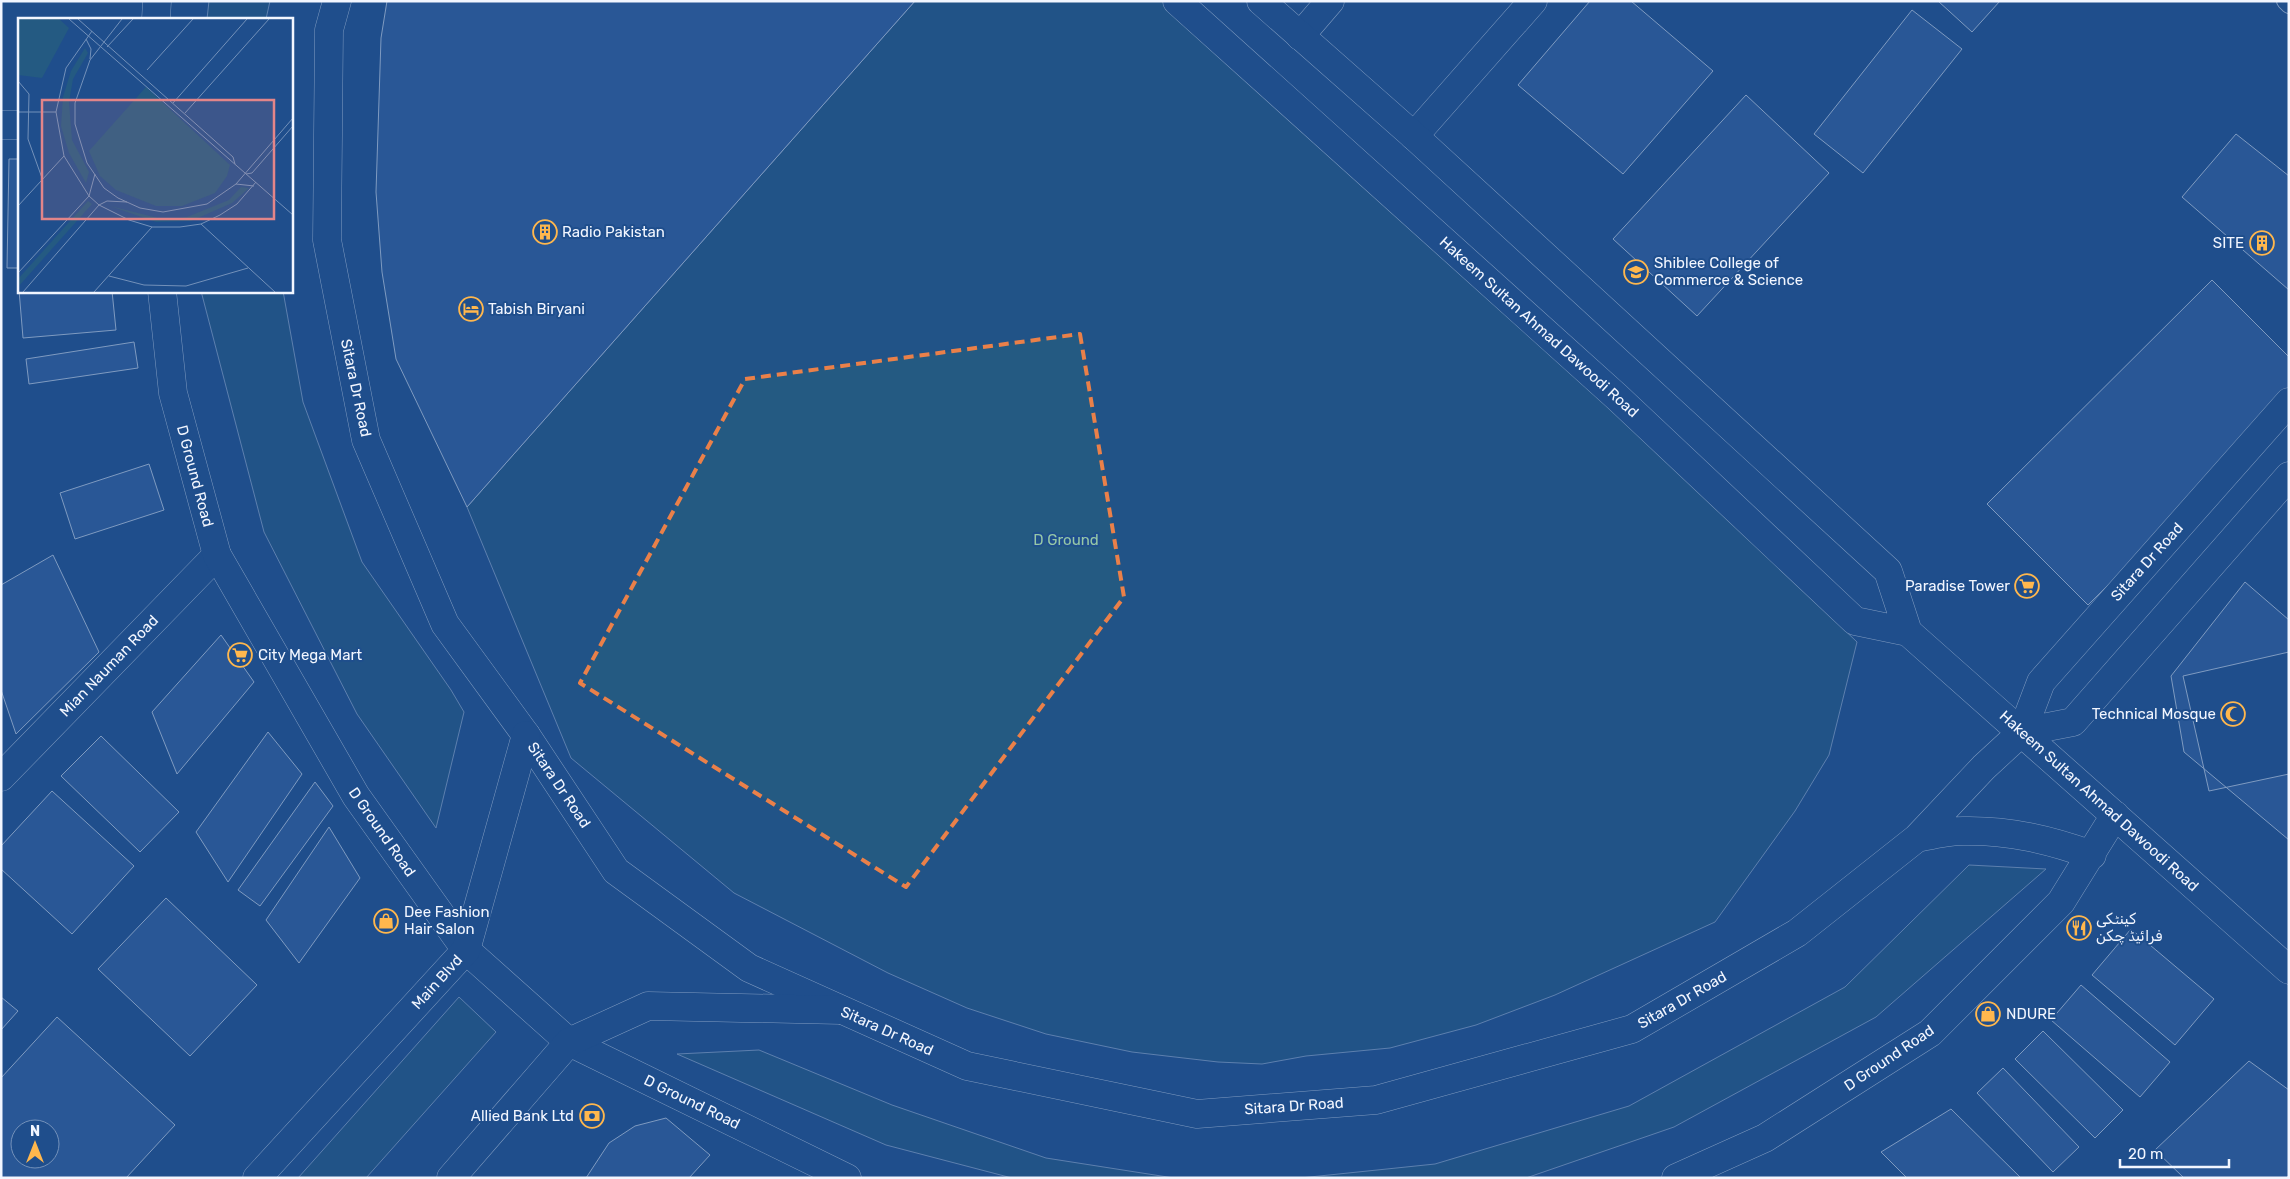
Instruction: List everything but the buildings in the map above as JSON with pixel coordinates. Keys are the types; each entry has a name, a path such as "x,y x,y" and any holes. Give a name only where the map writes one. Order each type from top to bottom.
{"street":[{"path":"156,18 157,1"},
{"name":"Sitara Dr Road","path":"337,1 329,30 327,240 366,440 446,624 526,735 616,871 749,968 967,1066 1197,1114 1376,1100 1632,1029 1797,933 1917,838 1984,767 2022,732 2041,682 2289,402"},
{"name":"Hakeem Sultan Ahmad Dawoodi Road","path":"1178,1 1617,397 1855,621 1908,632 2289,970"},
{"path":"1261,1 1414,136 1888,571 1908,632"},
{"path":"1300,36 1330,1"},
{"path":"1414,136 1533,1"},
{"path":"1,125 18,125"},
{"name":"D Ground Road","path":"162,292 173,393 216,554 356,796 466,950 569,1042 847,1178"},
{"path":"2022,732 2073,722 2289,476"},
{"name":"Mian Nauman Road","path":"1,777 216,554"},
{"name":"Main Blvd","path":"257,1178 466,950 526,735"},
{"name":"D Ground Road","path":"1676,1178 1765,1138 1930,1033 2061,902 2092,855 2115,815"},
{"path":"1917,838 1961,831 2006,832 2050,840 2092,855"},
{"path":"451,1178 569,1042 648,1006 841,1010"}],"lane":[{"path":"2285,2 2289,5"}],"highlighted area":[{"path":"1080,334 1124,597 906,887 580,683 745,379"}],"green space":[{"path":"209,1 270,1 266,18 207,18"},
{"name":"D Ground","path":"915,1 1165,1 1546,344 1857,642 1829,755 1795,811 1715,922 1555,995 1476,1025 1390,1048 1306,1056 1262,1064 1218,1062 1132,1052 1046,1034 967,1008 888,973 734,893 571,758 467,507"},
{"path":"201,292 283,292 303,402 362,562 451,690 464,712 436,828 357,714 264,532"},
{"path":"1969,865 2046,869 1876,1017 1674,1127 1526,1178 1300,1178 1435,1164 1629,1106 1845,987"},
{"path":"459,997 496,1032 366,1178 298,1178"},
{"path":"759,1050 892,1105 1046,1158 1174,1178 1012,1178 886,1145 677,1054"}],"place":[{"name":"Radio Pakistan","path":"545,232"},
{"name":"SITE","path":"2262,243"},
{"name":"Shiblee College of Commerce & Science","path":"1636,272"},
{"name":"Tabish Biryani","path":"471,309"},
{"name":"Paradise Tower","path":"2027,586"},
{"name":"City Mega Mart","path":"240,655"},
{"name":"Technical Mosque","path":"2233,714"},
{"name":"Dee Fashion Hair Salon","path":"386,921"},
{"name":"کینٹکی فرائیڈ چکن","path":"2079,928"},
{"name":"NDURE","path":"1988,1014"},
{"name":"Allied Bank Ltd","path":"592,1116"}]}
